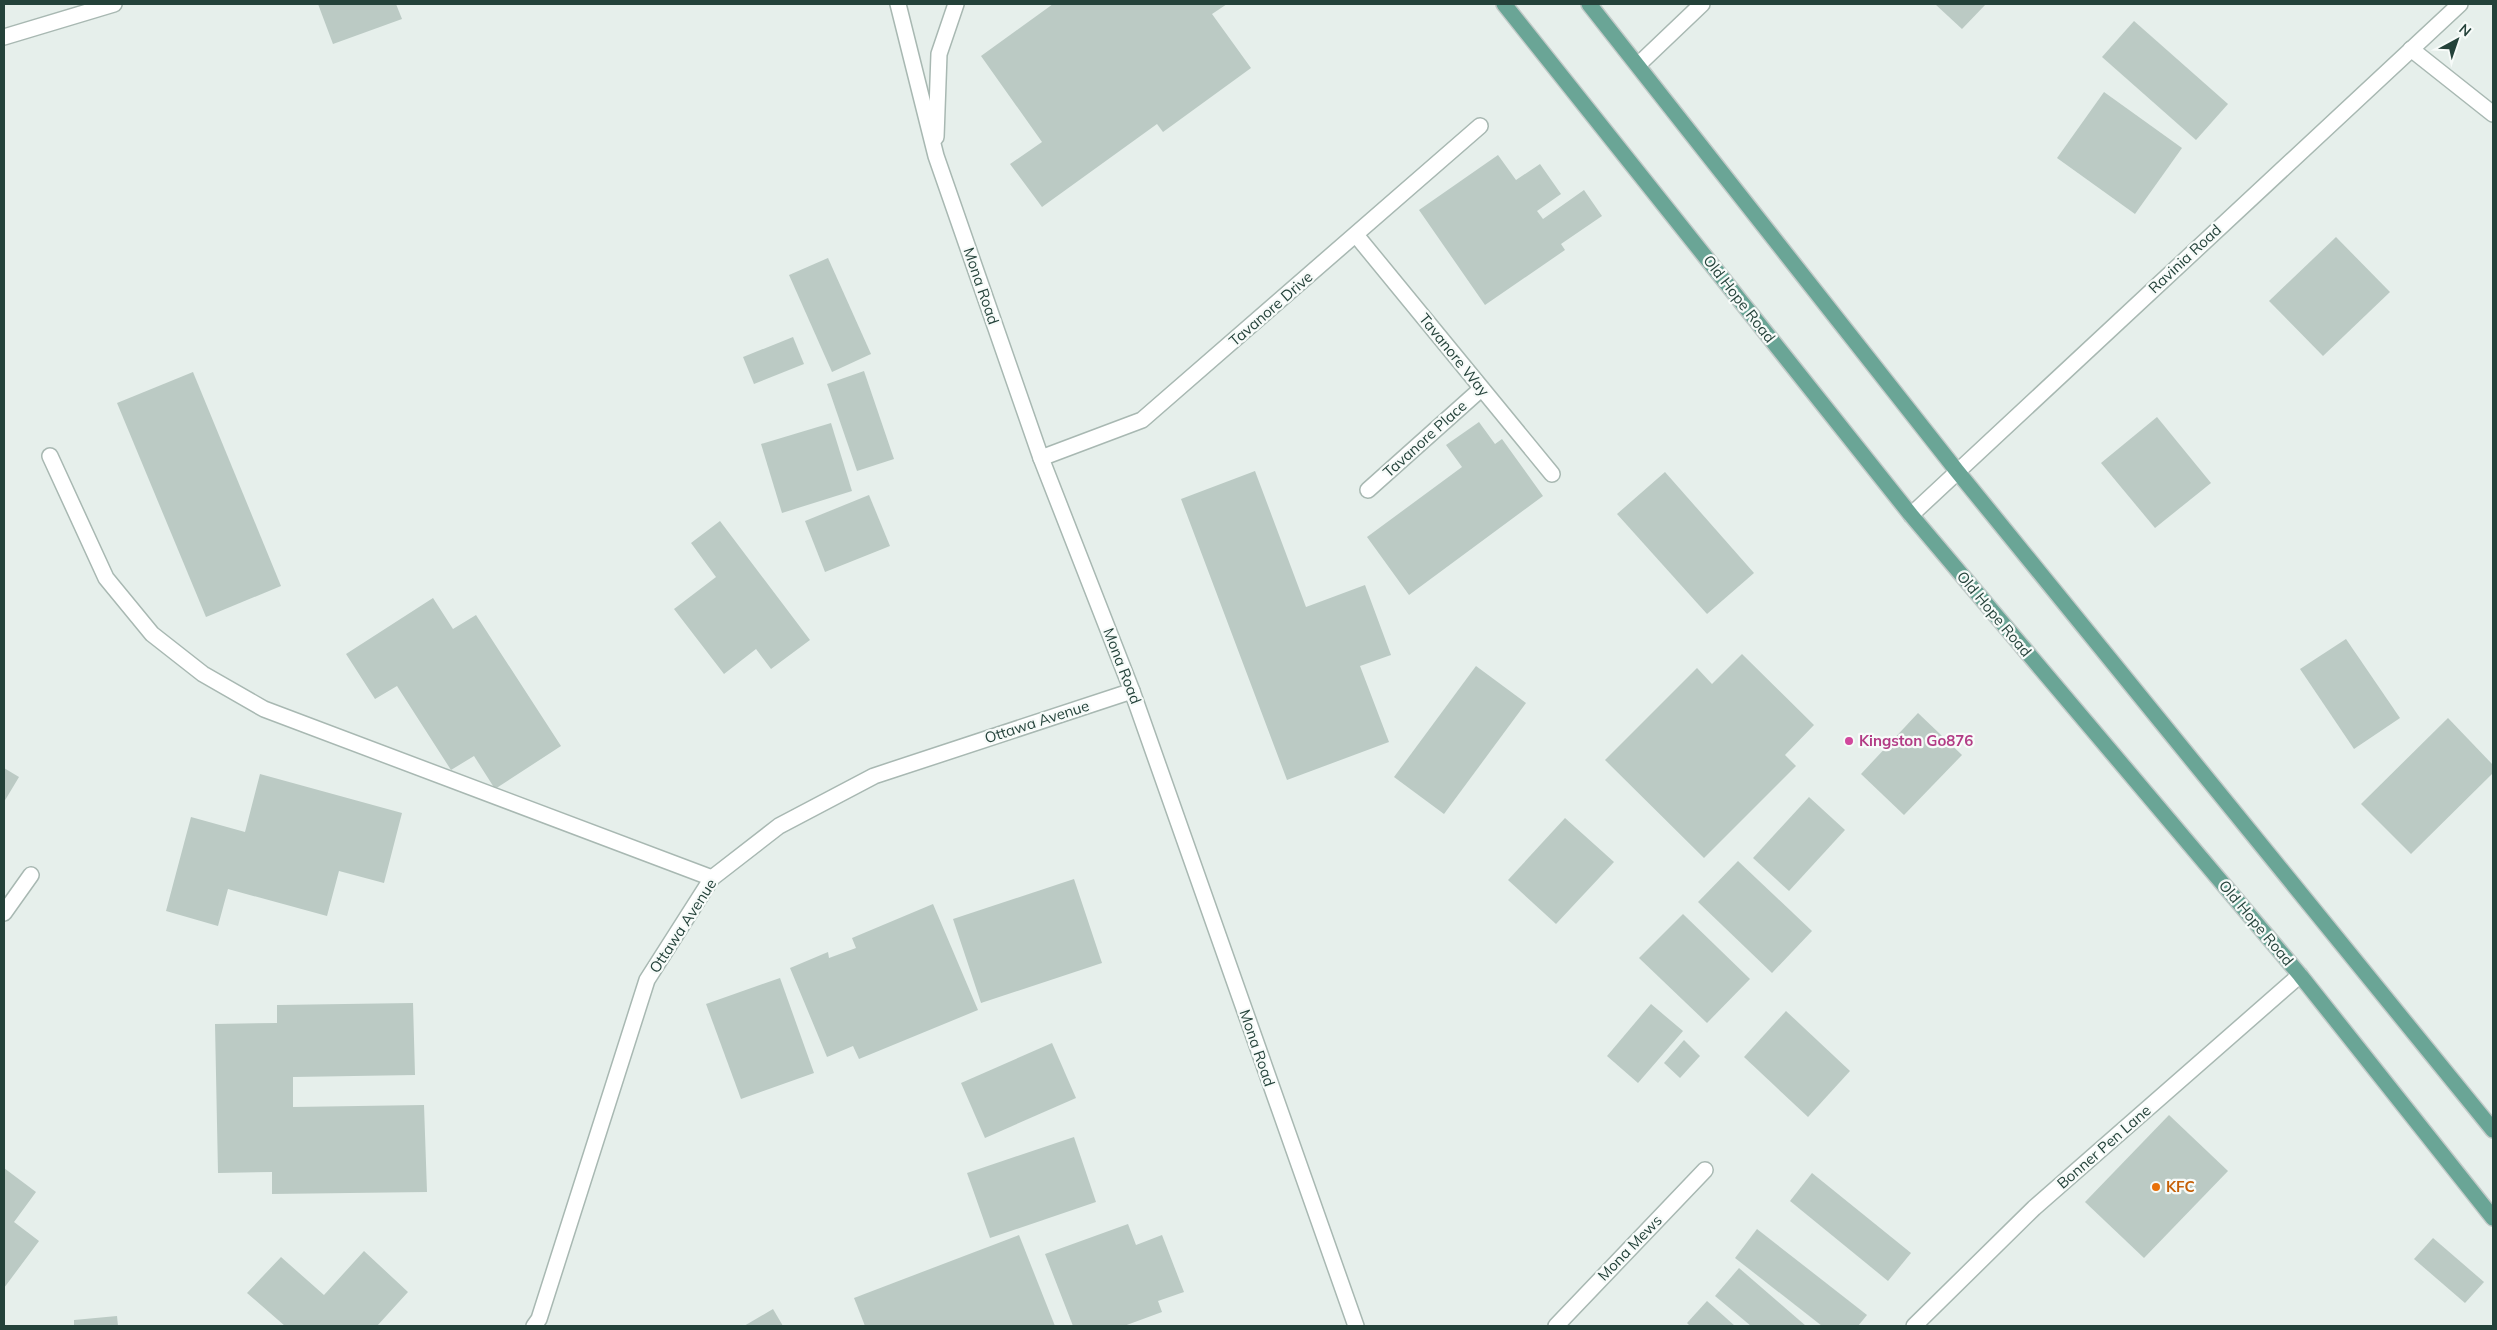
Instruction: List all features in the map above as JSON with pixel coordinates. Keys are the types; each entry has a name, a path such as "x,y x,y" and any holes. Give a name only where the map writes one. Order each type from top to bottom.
{"main road":[{"name":"Old Hope Road","path":"1504,4 1911,515 2300,975 2493,1218"},
{"path":"1590,4 1957,471 2493,1130"}],"street":[{"path":"4,37 114,4"},
{"name":"Mona Road","path":"898,4 936,156 1041,458 1132,691 1356,1326"},
{"path":"936,156 939,54 956,4"},
{"path":"1639,64 1702,4"},
{"name":"Ravinia Road","path":"1911,515 2460,4"},
{"path":"2411,49 2493,114"},
{"name":"Tavanore Drive","path":"1041,458 1142,420 1480,126"},
{"name":"Tavanore Way","path":"1356,235 1552,474"},
{"name":"Tavanore Place","path":"1368,490 1482,389"},
{"path":"50,456 106,578 152,634 203,674 264,709 712,878"},
{"name":"Ottawa Avenue","path":"534,1326 539,1319 647,980 712,878 780,826 874,776 1132,691"},
{"path":"4,912 31,875"},
{"name":"Bonner Pen Lane","path":"1914,1326 2034,1208 2300,975"},
{"name":"Mona Mews","path":"1556,1326 1705,1170"}],"building":[{"path":"318,4 396,4 402,19 333,44"},
{"path":"1053,4 1227,4 1212,14 1251,68 1163,132 1157,124 1042,207 1010,164 1042,142 981,56"},
{"path":"1935,4 1986,4 1962,29"},
{"path":"2134,21 2228,104 2196,140 2102,57"},
{"path":"2104,92 2182,148 2135,214 2057,158"},
{"path":"1498,155 1516,180 1540,164 1561,194 1537,211 1543,219 1584,190 1602,216 1561,244 1565,250 1485,305 1419,210"},
{"path":"2336,237 2390,292 2323,356 2269,301"},
{"path":"828,258 871,354 832,372 789,275"},
{"path":"793,337 804,364 754,384 743,357"},
{"path":"864,371 894,459 857,471 827,384"},
{"path":"193,372 281,586 206,617 117,403"},
{"path":"2157,417 2211,483 2155,528 2101,463"},
{"path":"1479,422 1495,444 1502,439 1543,496 1409,595 1367,537 1462,467 1446,445"},
{"path":"831,423 852,491 782,513 761,444"},
{"path":"1255,471 1306,607 1365,585 1391,655 1360,666 1389,742 1287,780 1181,499"},
{"path":"1665,472 1754,573 1707,614 1617,514"},
{"path":"869,495 890,546 825,572 805,521"},
{"path":"720,521 810,640 771,669 756,649 724,674 674,609 716,577 691,543"},
{"path":"433,598 453,629 476,615 561,746 495,789 474,756 451,770 397,686 375,699 346,654"},
{"path":"2346,639 2400,718 2354,749 2300,669"},
{"path":"1742,654 1814,725 1785,755 1796,766 1704,858 1605,760 1697,668 1712,684"},
{"path":"1476,666 1526,703 1444,814 1394,777"},
{"path":"1918,713 1962,755 1904,815 1861,774"},
{"path":"2448,718 2493,765 2493,773 2411,854 2361,804"},
{"path":"4,768 19,777 4,802"},
{"path":"260,774 402,813 384,883 339,871 327,916 228,889 218,926 166,911 191,817 245,832"},
{"path":"1809,797 1845,830 1789,891 1753,858"},
{"path":"1565,818 1614,862 1556,924 1508,880"},
{"path":"1738,861 1812,931 1772,973 1698,902"},
{"path":"1074,879 1102,963 981,1003 953,919"},
{"path":"933,904 978,1010 859,1059 853,1046 827,1057 790,968 828,952 829,958 856,948 852,938"},
{"path":"1683,914 1750,979 1707,1023 1639,958"},
{"path":"780,978 814,1073 741,1099 706,1004"},
{"path":"413,1003 415,1075 293,1077 293,1107 424,1105 427,1192 272,1194 272,1172 218,1173 215,1024 277,1023 277,1005"},
{"path":"1651,1004 1683,1031 1638,1083 1607,1056"},
{"path":"1786,1011 1850,1071 1808,1117 1744,1057"},
{"path":"1684,1040 1700,1056 1680,1078 1664,1063"},
{"path":"1052,1043 1076,1098 985,1138 961,1083"},
{"name":"KFC","path":"2169,1115 2228,1171 2144,1258 2085,1202"},
{"path":"1074,1137 1096,1202 990,1238 967,1173"},
{"path":"4,1168 36,1192 14,1222 39,1241 4,1288"},
{"path":"1812,1173 1911,1253 1888,1281 1790,1201"},
{"path":"1128,1224 1136,1245 1162,1235 1184,1292 1158,1301 1162,1312 1124,1326 1073,1326 1045,1254"},
{"path":"1757,1229 1867,1315 1858,1326 1822,1326 1735,1258"},
{"path":"1019,1235 1055,1326 865,1326 854,1298"},
{"path":"2433,1238 2484,1282 2465,1303 2414,1259"},
{"path":"364,1251 408,1292 377,1326 285,1326 247,1293 281,1257 324,1295"},
{"path":"1739,1268 1806,1326 1751,1326 1715,1296"},
{"path":"1707,1301 1735,1326 1690,1326 1687,1323"},
{"path":"773,1309 783,1326 744,1326"},
{"path":"117,1316 118,1326 74,1326 74,1320"}],"place":[{"name":"Kingston Go876","path":"1849,741"},
{"name":"KFC","path":"2156,1187"}]}
